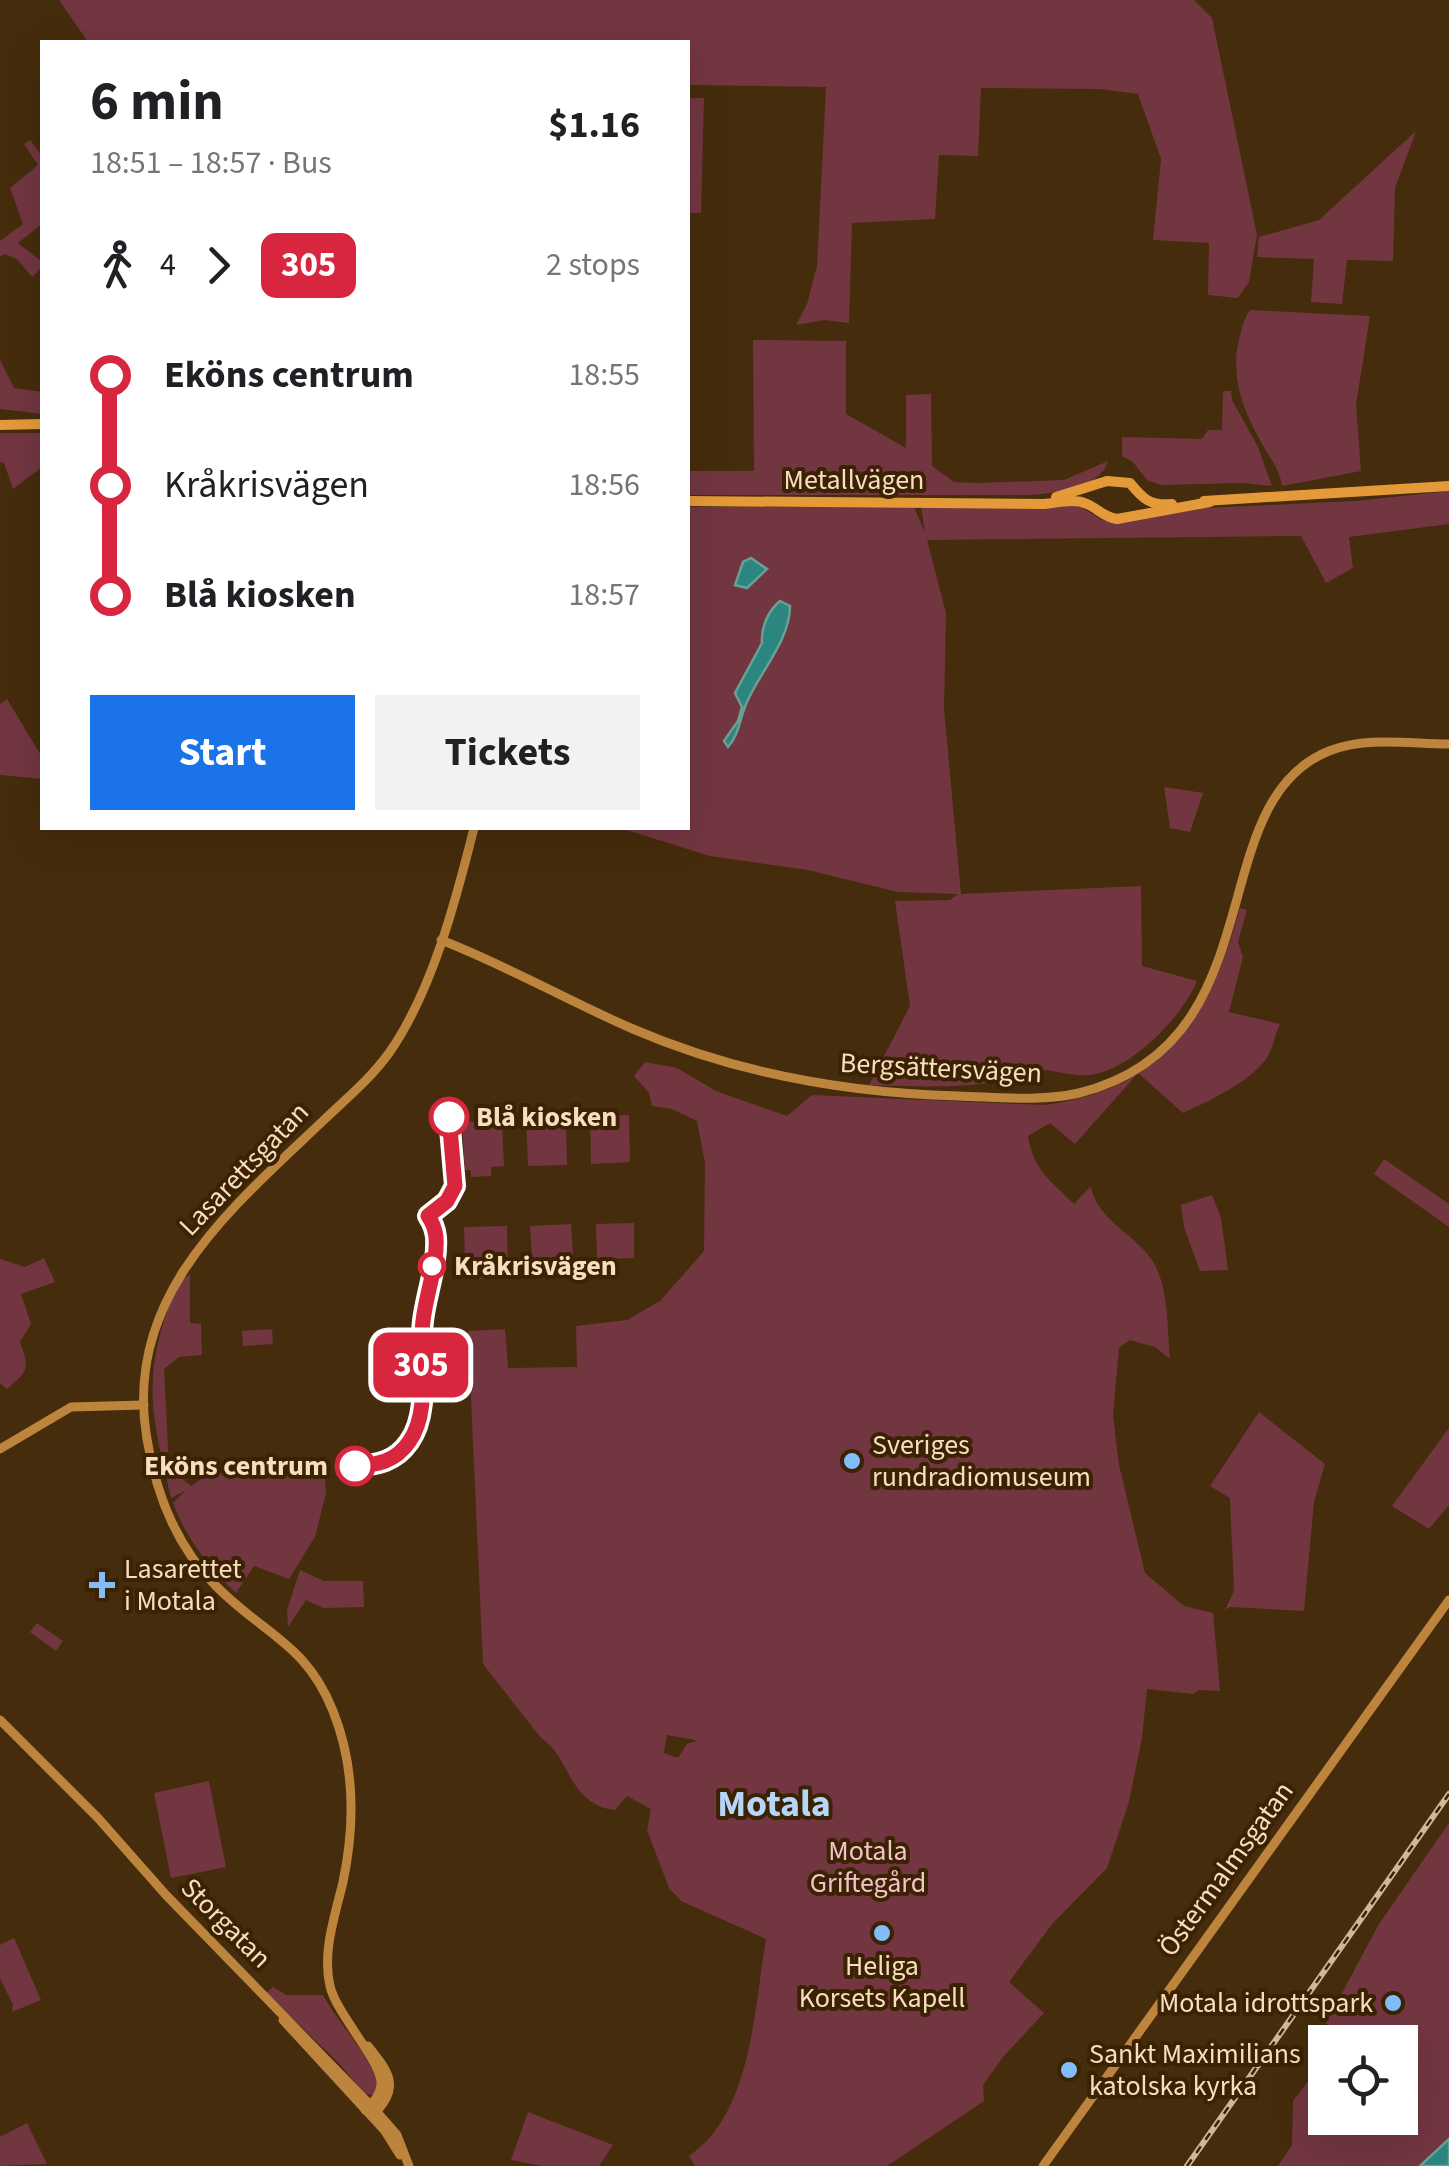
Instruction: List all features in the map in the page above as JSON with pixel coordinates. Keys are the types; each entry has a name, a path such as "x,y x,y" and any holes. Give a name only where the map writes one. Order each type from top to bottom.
{"main road":[{"path":"0,422 40,424"},
{"path":"1210,502 1128,518 1106,518 1095,508 1093,497 1098,485 1107,480 1130,483 1137,495 1158,505 1449,486"},
{"name":"Metallvägen","path":"1021,503 1098,485"},
{"path":"1128,518 1136,508 1137,495"},
{"name":"Metallvägen","path":"690,502 1080,501 1095,508"}],"street":[{"name":"Bergsättersvägen","path":"440,940 652,1037 764,1071 895,1093 1032,1098 1076,1093 1111,1082 1139,1066 1170,1042 1193,1015 1214,973 1267,810 1292,775 1317,756 1350,745 1449,744"},
{"name":"Lasarettsgatan","path":"371,2111 380,2092 381,2077 336,2005 328,1976 329,1944 347,1861 351,1820 348,1768 339,1728 323,1689 298,1653 217,1587 176,1532 156,1480 144,1406 154,1336 184,1265 210,1232 380,1064 409,1018 440,940 473,830"},
{"path":"0,1449 71,1407 144,1406"},
{"name":"Östermalmsgatan","path":"1043,2166 1449,1600"},
{"name":"Storgatan","path":"0,1723 98,1818 166,1895 397,2136 406,2166"}],"green space":[{"path":"59,0 1194,0 1212,18 1257,235 1249,282 1238,298 1208,295 1209,243 1153,240 1161,159 1138,94 1099,89 981,88 978,156 939,155 935,219 852,223 849,323 825,320 796,325 807,304 817,266 826,87 690,85 690,40 87,40"},
{"path":"690,98 704,98 701,213 690,213"},
{"path":"1416,131 1395,188 1393,261 1347,260 1342,304 1311,302 1314,259 1257,257 1259,237 1319,220"},
{"path":"30,140 40,153 40,226 18,243 40,260 40,269 32,277 17,259 4,254 0,257 0,241 23,224 10,188 38,165 24,144"},
{"path":"1250,310 1370,316 1356,405 1361,471 1282,486 1277,469 1249,419 1237,380 1239,339"},
{"path":"753,340 846,341 846,414 906,448 906,395 931,394 932,466 954,482 1064,480 1108,461 1103,471 1086,484 1029,495 690,495 690,471 754,471"},
{"path":"0,360 14,388 40,392 40,414 0,409"},
{"path":"1223,391 1231,391 1272,486 1161,485 1147,480 1133,462 1122,456 1122,437 1202,439 1208,430 1222,430"},
{"path":"0,433 40,433 40,469 13,489 4,463 0,462"},
{"path":"1449,491 1449,524 1349,537 1353,568 1326,583 1301,536 927,540 946,613 944,708 961,894 1141,886 1142,966 1197,981 1180,1010 1153,1040 1106,1071 1084,1075 1037,1070 967,1085 869,1085 910,1006 895,901 950,900 958,894 898,892 808,870 710,856 626,830 690,830 690,507 914,507 925,533 921,506 1076,504 1115,523 1203,508 1355,501"},
{"path":"7,699 40,754 40,779 0,775 0,704"},
{"path":"1164,787 1203,793 1190,832 1170,828"},
{"path":"1240,908 1247,910 1238,942 1243,957 1229,1012 1280,1024 1269,1054 1254,1072 1183,1113 1138,1073 1176,1042 1197,1014 1214,983"},
{"name":"Motala Griftegård","path":"645,1062 677,1068 716,1091 787,1116 812,1095 1044,1105 1122,1083 1138,1073 1075,1144 1050,1123 1028,1136 1034,1158 1050,1181 1074,1204 1091,1186 1101,1209 1148,1254 1160,1276 1170,1359 1155,1347 1130,1340 1119,1348 1113,1415 1119,1465 1145,1573 1184,1606 1213,1613 1220,1691 1198,1690 1193,1694 1147,1689 1129,1802 1107,1868 1053,1923 1009,1982 1044,2013 983,2085 984,2101 887,2166 695,2166 689,2156 710,2137 738,2087 753,2027 766,1939 681,1901 669,1888 647,1830 651,1809 627,1796 615,1810 588,1799 551,1746 483,1664 468,1331 505,1329 508,1368 577,1367 576,1326 627,1320 660,1301 704,1251 705,1163 697,1121 672,1109 652,1106 649,1093 634,1076","holes":["667,1735 695,1740 687,1744 678,1758 664,1753"]},
{"path":"629,1115 630,1162 591,1164 590,1116"},
{"path":"566,1117 567,1165 528,1166 526,1119"},
{"path":"462,1122 502,1122 504,1166 491,1167 491,1176 471,1177 471,1170 465,1170"},
{"path":"1384,1159 1449,1204 1449,1227 1374,1174"},
{"path":"1212,1195 1221,1218 1228,1270 1200,1271 1184,1227 1181,1205"},
{"path":"634,1223 634,1258 597,1259 596,1224"},
{"path":"571,1224 574,1269 533,1271 530,1226"},
{"path":"507,1226 508,1278 472,1279 471,1261 465,1261 464,1227"},
{"path":"44,1258 55,1282 21,1294 31,1324 20,1342 25,1369 7,1389 0,1383 0,1259 25,1267"},
{"path":"190,1274 190,1323 201,1324 202,1355 179,1357 164,1369 169,1468 191,1486 214,1470 324,1466 326,1493 315,1537 289,1579 254,1566 236,1593 199,1552 185,1529 173,1503 186,1490 171,1498 156,1431 153,1390 157,1346 173,1295"},
{"path":"272,1329 273,1344 243,1346 242,1331"},
{"path":"1259,1412 1325,1464 1314,1502 1304,1611 1230,1607 1225,1610 1234,1591 1230,1498 1210,1486"},
{"path":"1449,1428 1449,1505 1429,1529 1392,1506"},
{"path":"300,1570 324,1581 363,1581 364,1607 323,1608 306,1600 288,1627 287,1610"},
{"path":"37,1623 63,1641 56,1651 30,1632"},
{"path":"209,1781 226,1867 171,1878 154,1793"},
{"name":"Motala idrottspark","path":"1449,1823 1449,2139 1420,2166 1278,2166 1292,2145 1293,2101 1308,2081 1308,2135 1418,2135 1418,2025 1326,2023 1379,1924"},
{"path":"14,1938 41,2000 12,2012 13,2005 0,1978 0,1945"},
{"path":"273,1987 286,1995 323,1995 374,2072 379,2084 373,2095 365,2094 338,2062 266,1993"},
{"path":"528,2112 613,2145 599,2166 542,2166 511,2160"},
{"path":"27,2123 47,2164 0,2166 0,2137"}],"water":[{"path":"751,558 767,569 747,588 735,585 743,562"},
{"path":"780,601 790,606 785,631 728,747 724,741 738,721 742,707 735,693 762,643 766,620"},
{"path":"1449,2139 1449,2166 1420,2166"}],"railway":[{"path":"1187,2166 1449,1794"}],"bus line":[{"name":"305","path":"355,1466 380,1464 395,1457 410,1441 418,1424 422,1322 436,1243 428,1216 447,1201 455,1186 449,1117"}],"place":[{"name":"Blå kiosken","path":"449,1117"},
{"name":"Kråkrisvägen","path":"432,1266"},
{"name":"Sveriges rundradiomuseum","path":"852,1461"},
{"name":"Eköns centrum","path":"355,1466"},
{"name":"Lasarettet i Motala","path":"102,1585"},
{"name":"Heliga Korsets Kapell","path":"882,1933"},
{"name":"Motala idrottspark","path":"1393,2003"},
{"name":"Sankt Maximilians katolska kyrka","path":"1069,2070"}],"district":[{"name":"Motala","path":"774,1804"}]}
